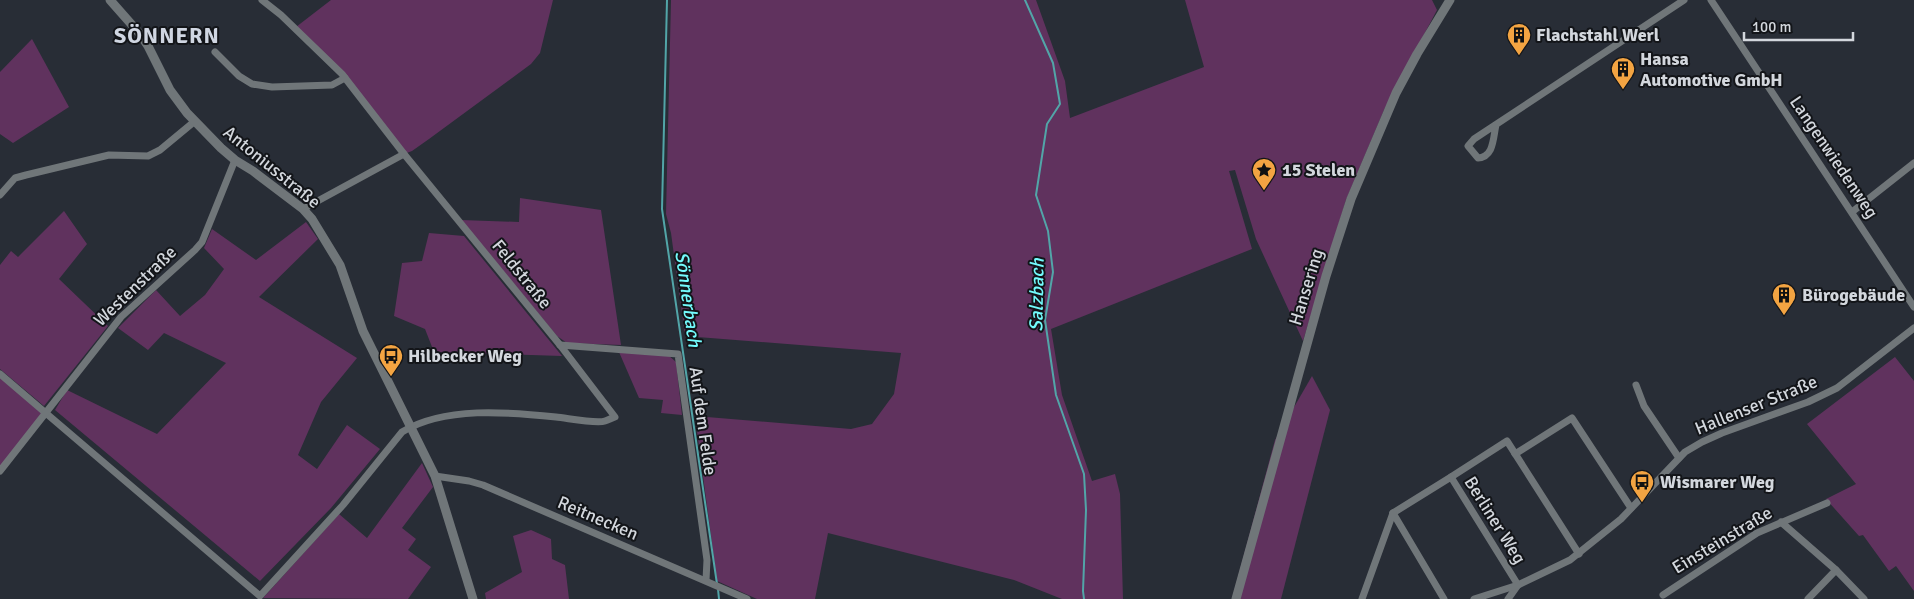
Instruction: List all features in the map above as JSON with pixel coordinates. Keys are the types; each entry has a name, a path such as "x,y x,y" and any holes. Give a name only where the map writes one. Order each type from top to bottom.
{"street":[{"name":"Antoniusstraße","path":"110,0 140,34 170,90 195,121 235,160 253,171 312,218 340,265 363,330 435,476 473,599"},
{"name":"Feldstraße","path":"262,0 281,15 344,78 616,417 604,422 541,415 486,412 457,414 411,426"},
{"name":"Hansering","path":"1236,599 1320,294 1351,200 1396,93 1450,0"},
{"path":"1496,125 1490,153 1478,158 1468,146 1474,139 1684,0"},
{"name":"Langenwiedenweg","path":"1711,0 1914,307"},
{"path":"214,52 239,76 252,84 272,87 332,85 344,78"},
{"path":"0,195 15,178 26,175 109,155 148,156 160,150 195,121"},
{"path":"303,209 404,154"},
{"name":"Westenstraße","path":"0,471 121,316 202,242 235,160"},
{"path":"1852,212 1914,163"},
{"name":"Hallenser Straße","path":"1474,599 1518,585 1579,554 1631,508 1678,458 1702,442 1722,433 1808,402 1837,388 1914,328"},
{"name":"Auf dem Felde","path":"560,345 678,354 709,582"},
{"path":"0,374 260,596 343,505 402,432 411,426"},
{"path":"1636,385 1644,406 1678,458"},
{"path":"1515,454 1572,418 1631,508"},
{"path":"1451,477 1508,441 1579,554"},
{"name":"Reitnecken","path":"435,476 483,485 747,599"},
{"name":"Berliner Weg","path":"1393,512 1451,477 1518,585"},
{"name":"Einsteinstraße","path":"1662,598 1748,538 1827,503"},
{"path":"1362,599 1393,512"},
{"path":"1393,512 1444,599"},
{"path":"1781,522 1836,570 1864,599"},
{"path":"1808,599 1836,570"},
{"name":"Hallenser Straße","path":"1508,599 1518,585"}],"shaded area":[{"path":"331,0 553,0 540,53 531,64 429,139 412,151 404,154 375,113 296,27"},
{"path":"671,0 1036,0 1065,81 1070,118 1204,67 1185,0 1432,0 1437,10 1384,110 1346,200 1303,341 1256,239 1235,170 1229,171 1252,249 1051,329 1062,395 1092,481 1115,474 1120,494 1123,599 1062,599 1014,580 828,533 815,599 757,599 717,581 695,416 851,429 872,424 894,394 901,353 685,336 671,233 666,214"},
{"path":"32,39 69,107 13,143 0,134 0,72"},
{"path":"520,198 601,210 621,345 567,343 557,336 461,220 519,222"},
{"path":"64,211 87,244 59,279 108,326 44,406 0,369 0,265 11,251 18,257"},
{"path":"306,222 318,239 259,297 357,358 321,402 298,455 317,469 347,425 380,449 331,508 260,581 55,410 67,390 157,434 226,363 164,333 148,350 118,328 156,290 180,316 205,295 224,269 204,248 212,229 256,260"},
{"path":"429,233 464,236 562,356 434,352 425,329 394,316 402,263 422,261"},
{"path":"619,352 668,355 676,362 682,415 661,413 663,400 639,398"},
{"path":"1895,357 1914,381 1914,591 1896,566 1889,571 1863,535 1859,536 1826,499 1856,484 1807,424"},
{"path":"0,375 43,412 0,469"},
{"path":"1312,376 1330,410 1281,599 1232,599 1275,440"},
{"path":"422,463 433,487 402,528 416,539 408,550 431,567 408,599 263,598 339,514 367,538"},
{"path":"531,530 551,539 552,559 565,565 569,599 486,599 485,593 522,572 513,536"}],"waterway":[{"name":"Sönnerbach","path":"667,0 662,209 717,584"},
{"name":"Salzbach","path":"1025,0 1053,63 1060,104 1047,124 1036,195 1048,231 1053,272 1045,320 1056,395 1084,474 1086,510 1084,599"},
{"name":"Sönnerbach","path":"718,589 719,599"}],"place":[{"name":"Flachstahl Werl","path":"1519,56"},
{"name":"Hansa Automotive GmbH","path":"1623,90"},
{"name":"15 Stelen","path":"1264,191"},
{"name":"Bürogebäude","path":"1784,316"},
{"name":"Hilbecker Weg","path":"391,377"},
{"name":"Wismarer Weg","path":"1642,503"}],"district":[{"name":"SÖNNERN","path":"167,35"}]}
